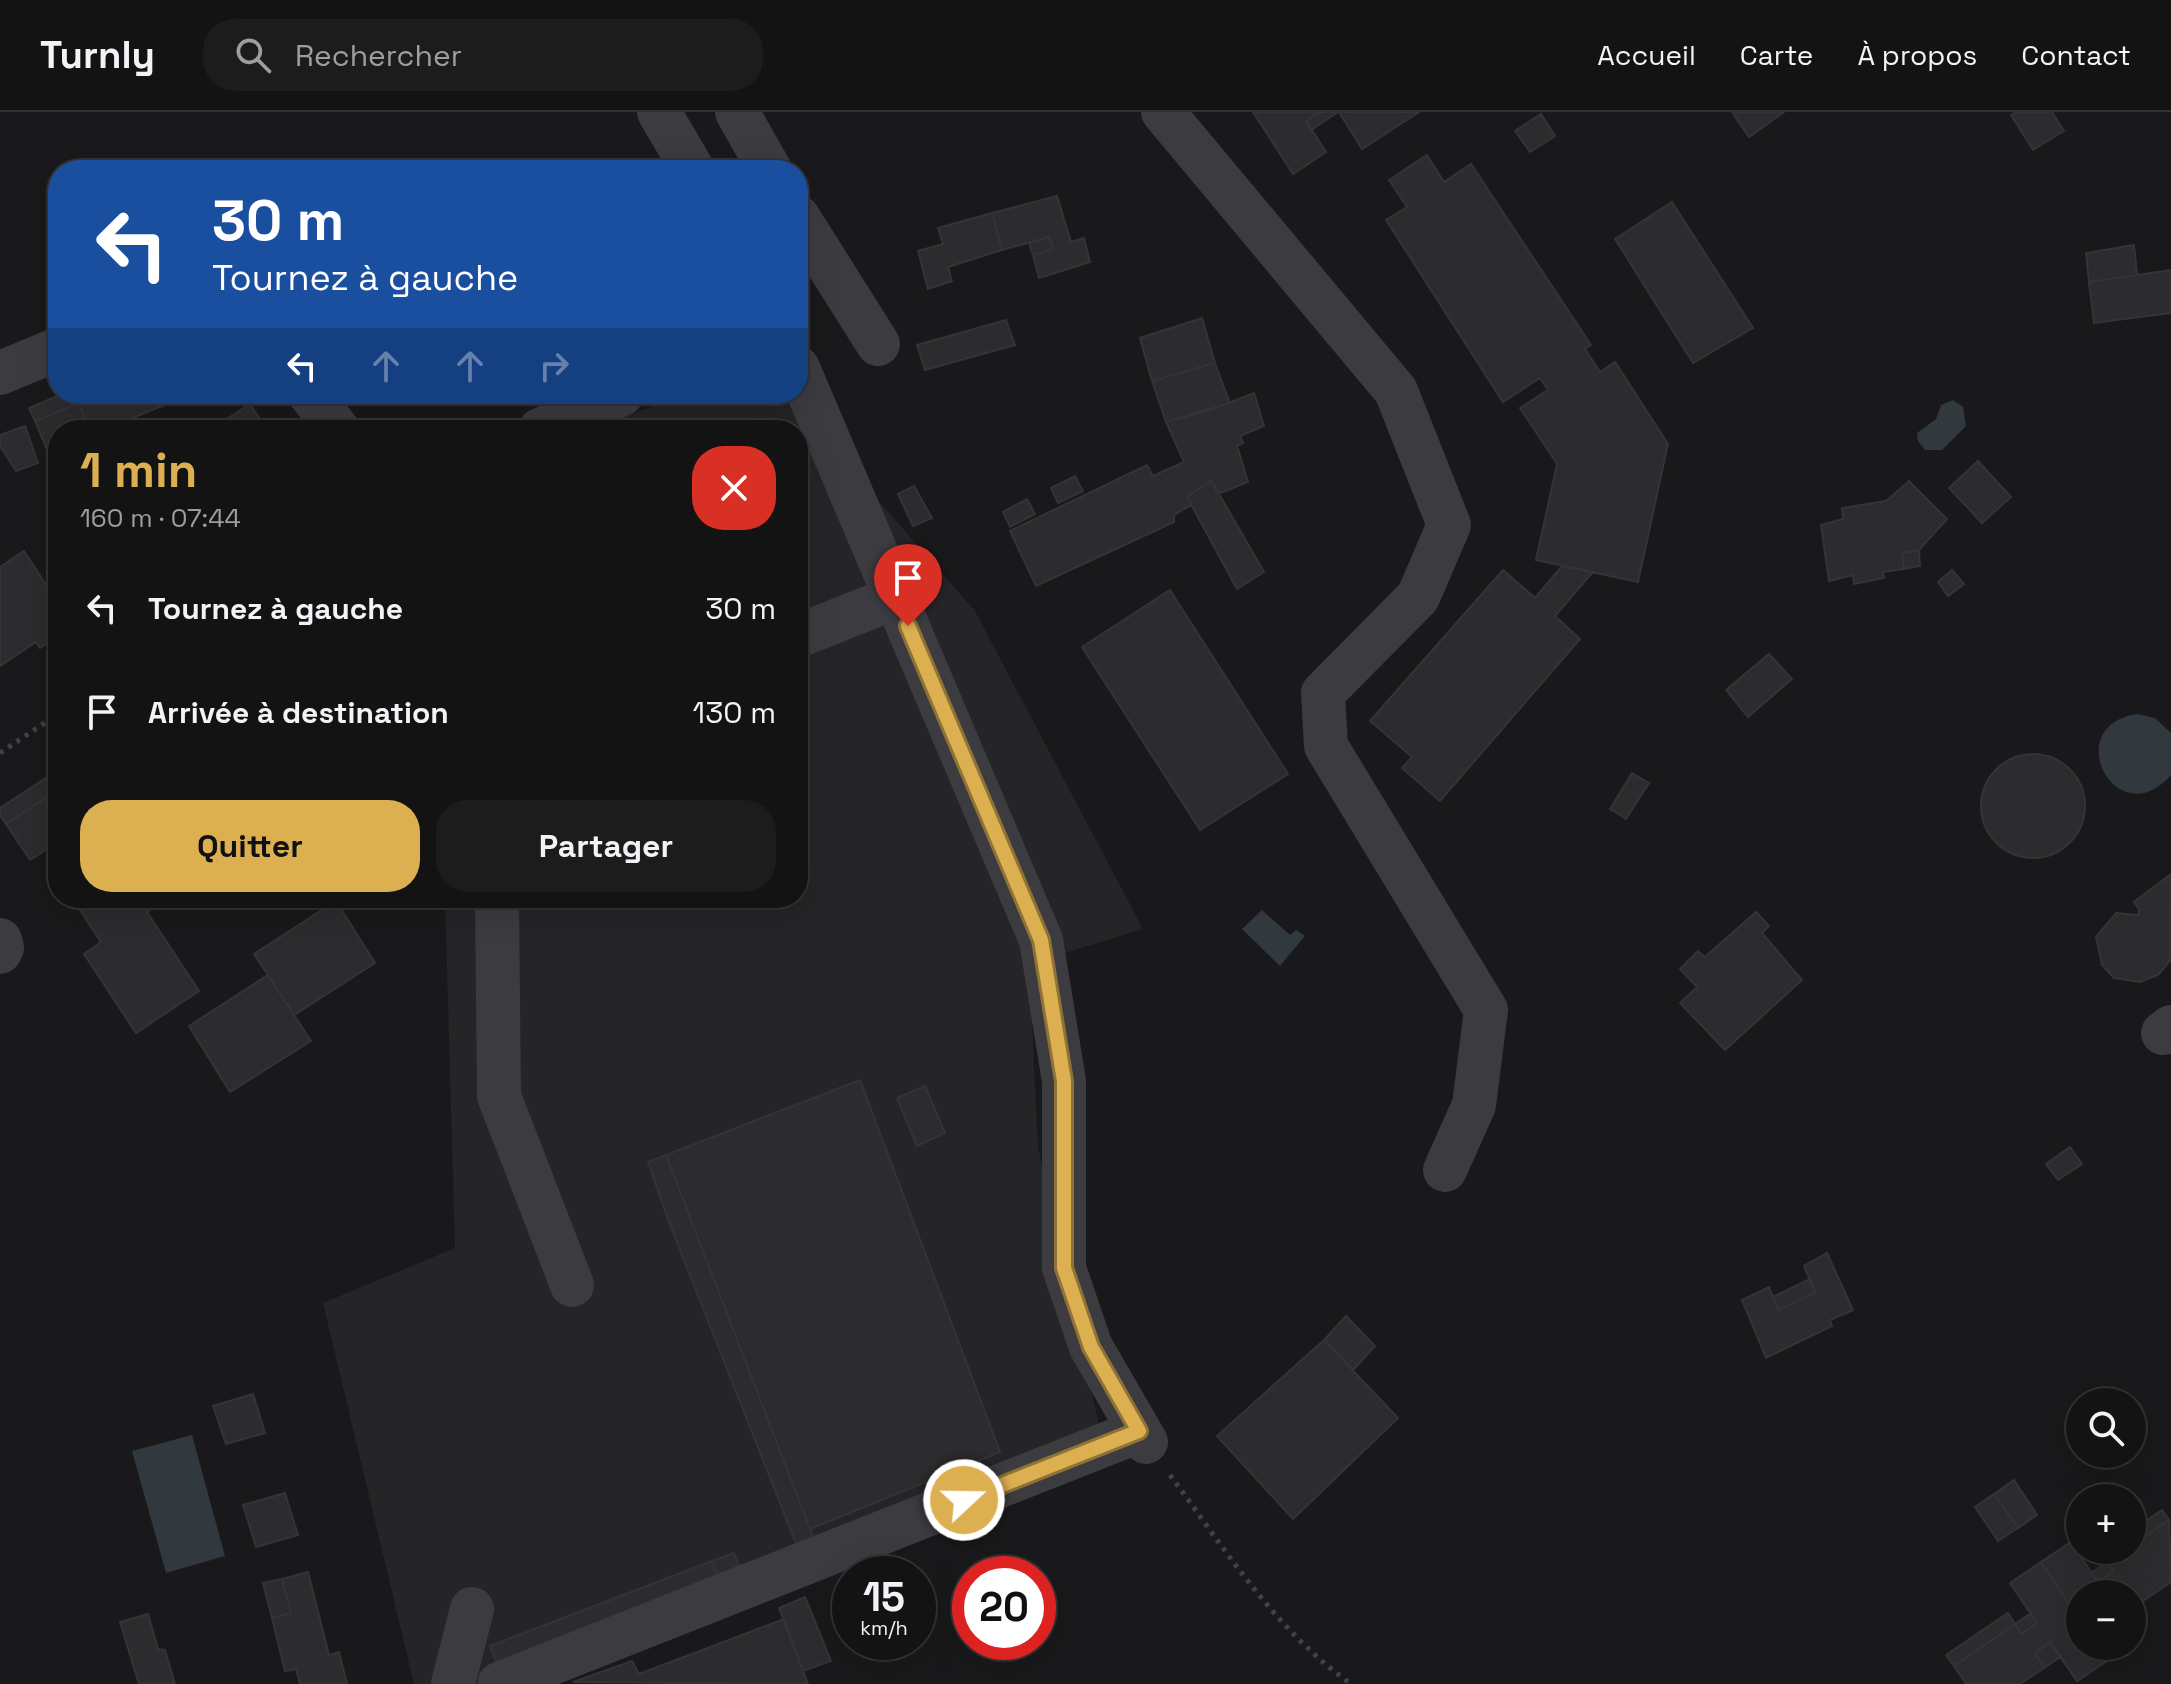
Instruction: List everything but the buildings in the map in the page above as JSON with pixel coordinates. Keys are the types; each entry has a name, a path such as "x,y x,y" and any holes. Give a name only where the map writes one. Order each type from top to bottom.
{"street":[{"path":"659,112 687,160"},
{"path":"737,112 764,160"},
{"path":"1163,112 1396,391 1449,525 1418,597 1323,693 1326,746 1486,1010 1474,1105 1445,1170"},
{"path":"808,233 878,344"},
{"path":"0,373 48,353"},
{"path":"499,1684 1142,1436 1091,1347 1064,1268 1064,1081 1041,940 808,391"},
{"path":"318,404 330,420"},
{"path":"563,420 599,404"},
{"path":"808,632 896,597"},
{"path":"497,908 499,1096 572,1285"},
{"path":"0,940 0,952"},
{"path":"453,1684 472,1609"}],"path":[{"path":"0,753 48,721"},
{"path":"1142,1436 1283,1625 1328,1668 1351,1684"}],"shaded area":[{"path":"1953,400 1963,407 1966,426 1942,450 1925,450 1918,441 1917,433 1936,419 1941,405"},
{"path":"658,404 794,404 808,420 616,420"},
{"path":"808,420 975,611 1143,929 1029,964 1038,1147 1099,1425 464,1684 414,1684 323,1303 455,1248 445,908 808,908"},
{"path":"2137,714 2155,718 2171,733 2171,775 2151,791 2132,793 2116,786 2104,772 2099,755 2101,737 2114,723"},
{"path":"1262,910 1290,935 1296,930 1305,936 1280,966 1242,929"},
{"path":"192,1435 225,1556 166,1573 132,1451"}],"route":[{"path":"908,626 1041,940 1064,1081 1064,1268 1091,1347 1139,1431 964,1500"}]}
